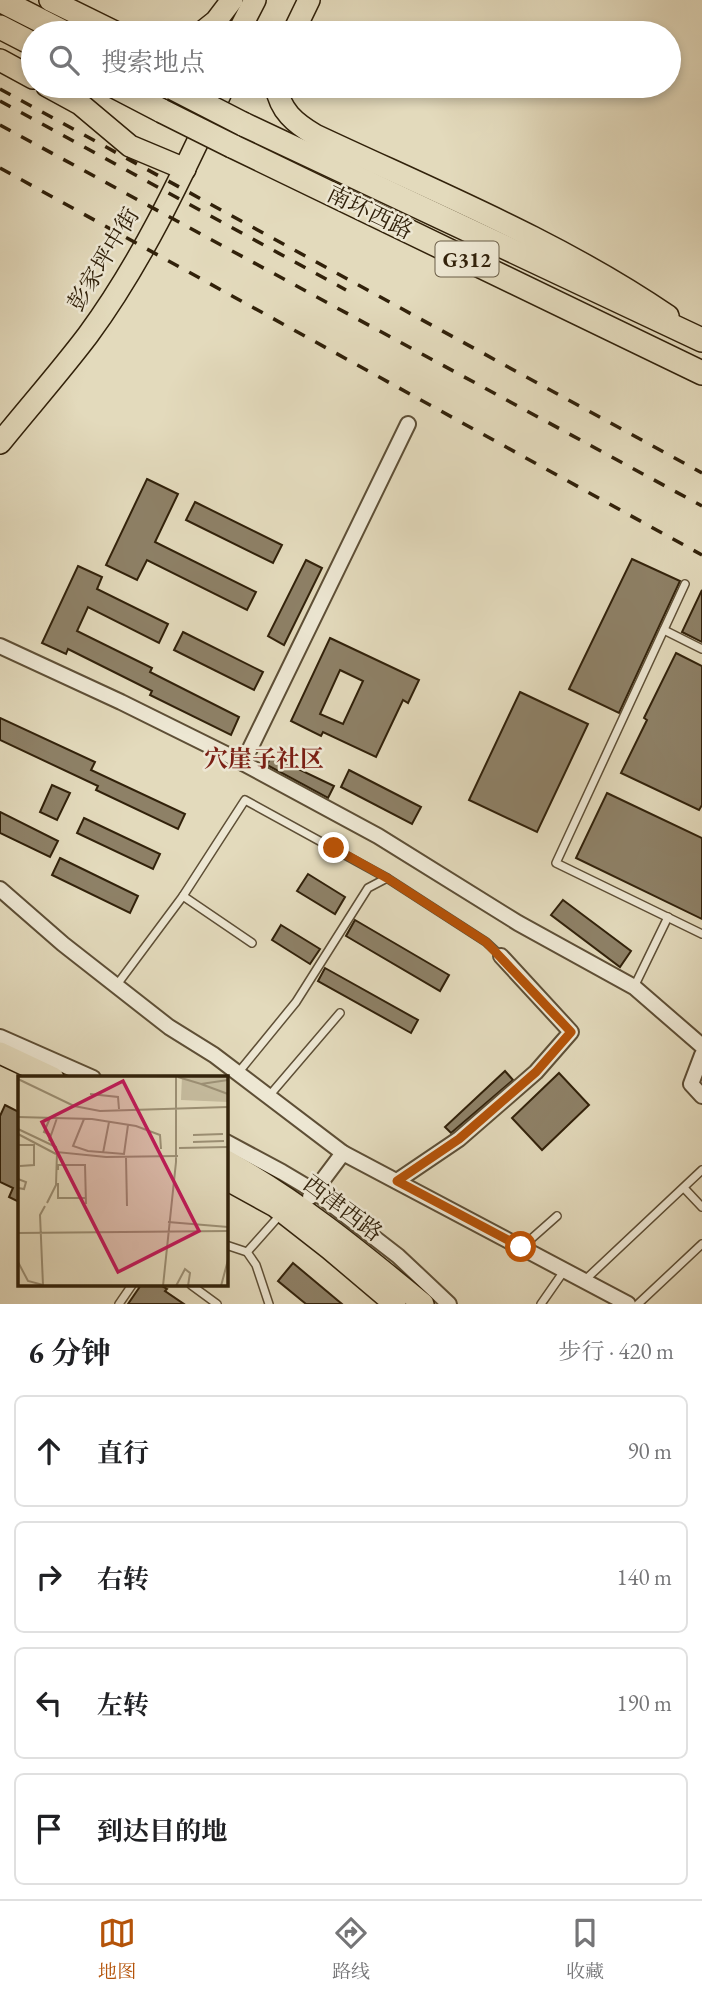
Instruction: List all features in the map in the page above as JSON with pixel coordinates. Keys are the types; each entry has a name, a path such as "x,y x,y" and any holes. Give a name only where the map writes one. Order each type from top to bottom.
{"highway":[{"path":"0,0 41,21"},
{"path":"0,27 21,38"},
{"name":"南环西路","path":"137,98 702,373"},
{"name":"南环西路","path":"192,98 702,340"}],"main road":[{"path":"50,0 93,21"},
{"path":"216,21 232,0"},
{"path":"244,21 255,0"},
{"path":"257,21 268,0"},
{"path":"299,21 309,0"},
{"path":"0,60 21,71"},
{"path":"69,98 130,146 179,166"},
{"name":"彭家坪中街","path":"0,443 88,334 136,260 206,98"},
{"name":"彭家坪中街","path":"0,424 78,327 179,166 217,98"},
{"path":"279,98 294,122 315,135 544,243 638,295 702,340"},
{"path":"0,1053 49,1076"},
{"path":"0,1069 18,1077"},
{"name":"西津西路","path":"228,1162 262,1181 330,1249 395,1304"},
{"name":"西津西路","path":"228,1180 340,1236 423,1304"}],"street":[{"path":"243,763 408,424"},
{"path":"0,646 243,763 378,836 518,923 634,987 702,1046"},
{"path":"3,897 169,1027 214,1055 343,1153 629,1303"},
{"path":"397,1181 459,1139 536,1072 571,1032 501,956"},
{"path":"0,1037 88,1076"},
{"path":"702,1055 691,1084 702,1096"},
{"path":"228,1143 314,1191 398,1256 449,1304"},
{"path":"292,1210 314,1191 343,1153"}],"lane":[{"path":"685,584 556,863 702,934"},
{"path":"664,630 702,649"},
{"path":"116,986 183,896 245,800 387,878 486,942 501,956"},
{"path":"237,1073 296,1002 368,888 387,878"},
{"path":"183,896 252,943"},
{"path":"634,987 668,917"},
{"path":"269,1097 340,1013"},
{"path":"584,1280 702,1170"},
{"path":"684,1188 702,1207"},
{"path":"247,1251 292,1210"},
{"path":"521,1247 557,1216"},
{"path":"629,1303 702,1244"},
{"path":"228,1246 247,1251 256,1265 269,1304"},
{"path":"541,1304 565,1270"},
{"path":"119,1304 131,1286"},
{"path":"192,1286 217,1304"}],"building":[{"path":"147,479 178,494 155,542 256,592 247,610 147,560 137,580 106,565"},
{"path":"195,502 282,545 273,563 186,520"},
{"path":"632,559 680,581 619,713 569,689"},
{"path":"306,560 322,568 284,645 268,636"},
{"path":"78,566 102,577 97,589 168,624 159,643 88,607 77,631 152,668 150,672 239,717 231,735 150,695 152,691 68,649 66,654 42,643"},
{"path":"702,590 702,642 682,632"},
{"path":"183,632 263,672 254,690 174,650"},
{"path":"330,638 419,680 408,703 403,700 376,757 323,732 321,736 291,721","holes":["340,670 363,681 343,724 320,714"]},
{"path":"676,653 702,666 702,805 699,810 621,773"},
{"path":"520,692 588,724 537,832 469,800"},
{"path":"0,718 95,762 91,770 185,814 178,829 96,790 98,786 0,740"},
{"path":"271,756 334,786 328,798 267,765"},
{"path":"349,770 421,807 412,824 341,787"},
{"path":"52,785 70,793 57,820 40,812"},
{"path":"607,793 702,838 702,919 576,858"},
{"path":"0,812 58,841 50,857 0,833"},
{"path":"84,818 160,854 153,869 77,833"},
{"path":"60,858 138,896 130,913 52,875"},
{"path":"308,874 345,897 335,914 297,891"},
{"path":"563,900 631,951 620,967 551,915"},
{"path":"355,920 449,975 440,991 346,936"},
{"path":"281,925 320,949 310,964 272,940"},
{"path":"325,968 418,1020 411,1033 318,981"},
{"path":"505,1071 513,1080 451,1133 445,1127"},
{"path":"559,1073 589,1105 542,1150 512,1118"},
{"path":"5,1105 18,1112 18,1202 9,1197 13,1188 0,1182 0,1116"},
{"path":"293,1263 342,1304 306,1304 278,1281"},
{"path":"140,1286 162,1286 184,1304 128,1304"}],"railway":[{"path":"0,89 702,473"},
{"path":"0,101 346,290"},
{"path":"0,125 702,506"},
{"path":"0,168 702,555"}],"district":[{"name":"穴崖子社区","path":"264,758"}],"route":[{"path":"334,848 387,878 486,942 571,1032 536,1072 459,1139 397,1181 521,1247"}]}
